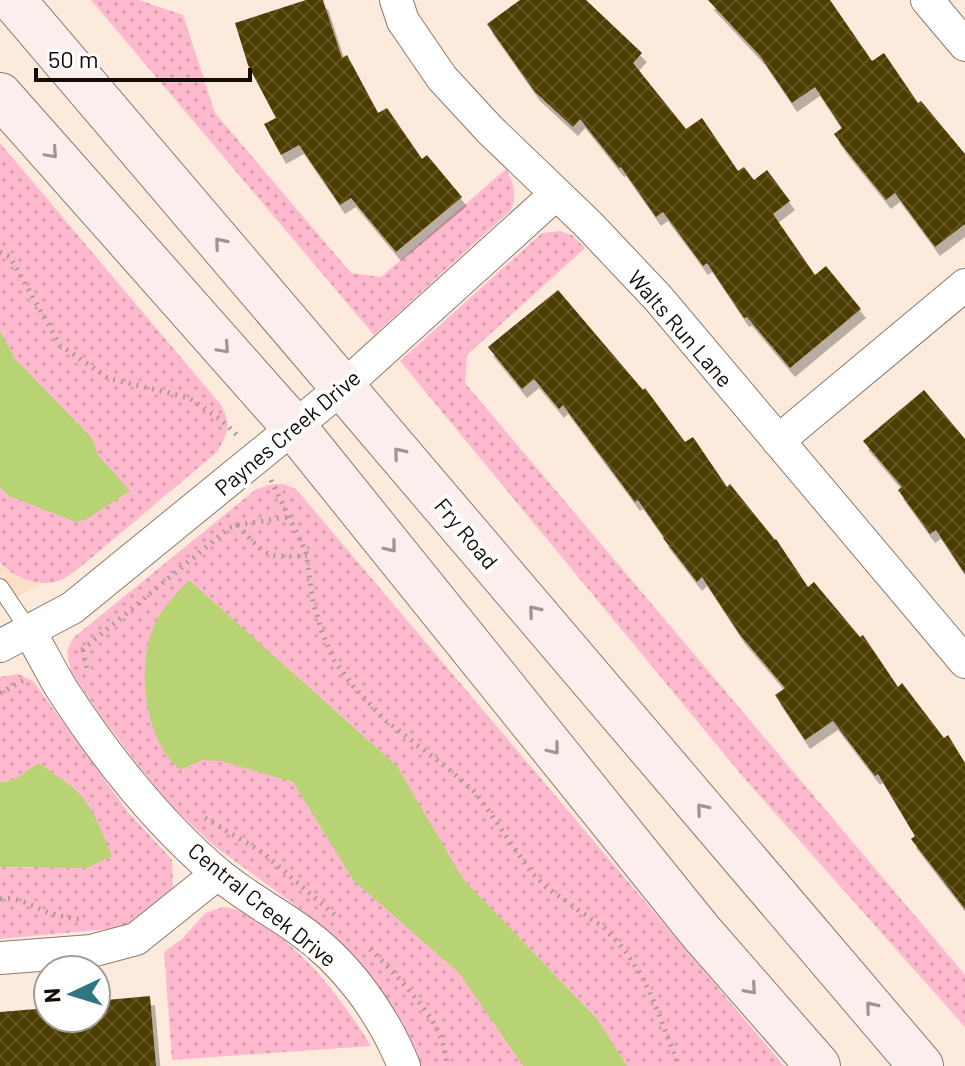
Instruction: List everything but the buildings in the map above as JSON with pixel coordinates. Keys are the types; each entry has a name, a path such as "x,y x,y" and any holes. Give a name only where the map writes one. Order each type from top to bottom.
{"main road":[{"name":"Fry Road","path":"13,0 921,1066"},
{"path":"0,95 294,427 700,931 818,1066"}],"street":[{"name":"Walts Run Lane","path":"396,0 403,21 442,78 658,298 965,662"},
{"path":"927,0 965,45"},
{"name":"Paynes Creek Drive","path":"0,646 72,608 343,387 556,194"},
{"path":"778,441 965,285"},
{"name":"Central Creek Drive","path":"30,632 62,690 156,813 217,874 300,930 354,980 404,1066"},
{"path":"0,958 91,951 136,939 217,874"}],"lane":[{"path":"0,587 30,632"}],"path":[{"path":"0,252 10,257 60,345 108,378 189,398 220,419 260,455 302,541 313,601 334,660 385,720 476,793 531,872 546,887 604,928 623,948 642,976 679,1066"},
{"path":"49,665 83,650 229,528 288,517"},
{"path":"237,525 269,555 307,556"},
{"path":"83,650 88,673"},
{"path":"196,811 262,852 345,925"},
{"path":"0,899 9,898 70,919 93,920"},
{"path":"365,944 395,974 430,1019 445,1049 447,1066"}],"shaded area":[{"path":"91,0 139,0 183,15 215,113 351,273 381,277 506,169 514,189 511,210 374,335"},
{"path":"0,143 221,405 227,418 226,434 217,452 74,572 47,583 29,581 0,562"},
{"path":"560,231 572,235 585,248 467,355 465,383 965,975 965,1027 744,778 400,361 542,233"},
{"path":"0,331 15,359 92,438 98,455 130,491 87,519 76,522 9,496 0,487"},
{"path":"283,484 296,489 784,1066 418,1066 353,959 307,914 213,845 165,800 71,672 67,651 73,638 255,490"},
{"path":"0,562 19,577 41,584 0,606"},
{"path":"189,580 397,766 463,879 597,1019 627,1066 523,1066 459,973 353,880 293,782 221,761 202,760 180,770 170,760 152,725 145,670 157,619"},
{"path":"18,674 33,681 128,812 172,860 173,887 161,902 129,926 0,939 0,867 34,868 14,780 0,782 0,677"},
{"path":"38,763 78,792 95,817 112,856 87,868 0,867 0,782 14,780"},
{"path":"223,907 240,911 263,924 310,964 371,1046 172,1060 164,952 183,938 205,913"}]}
